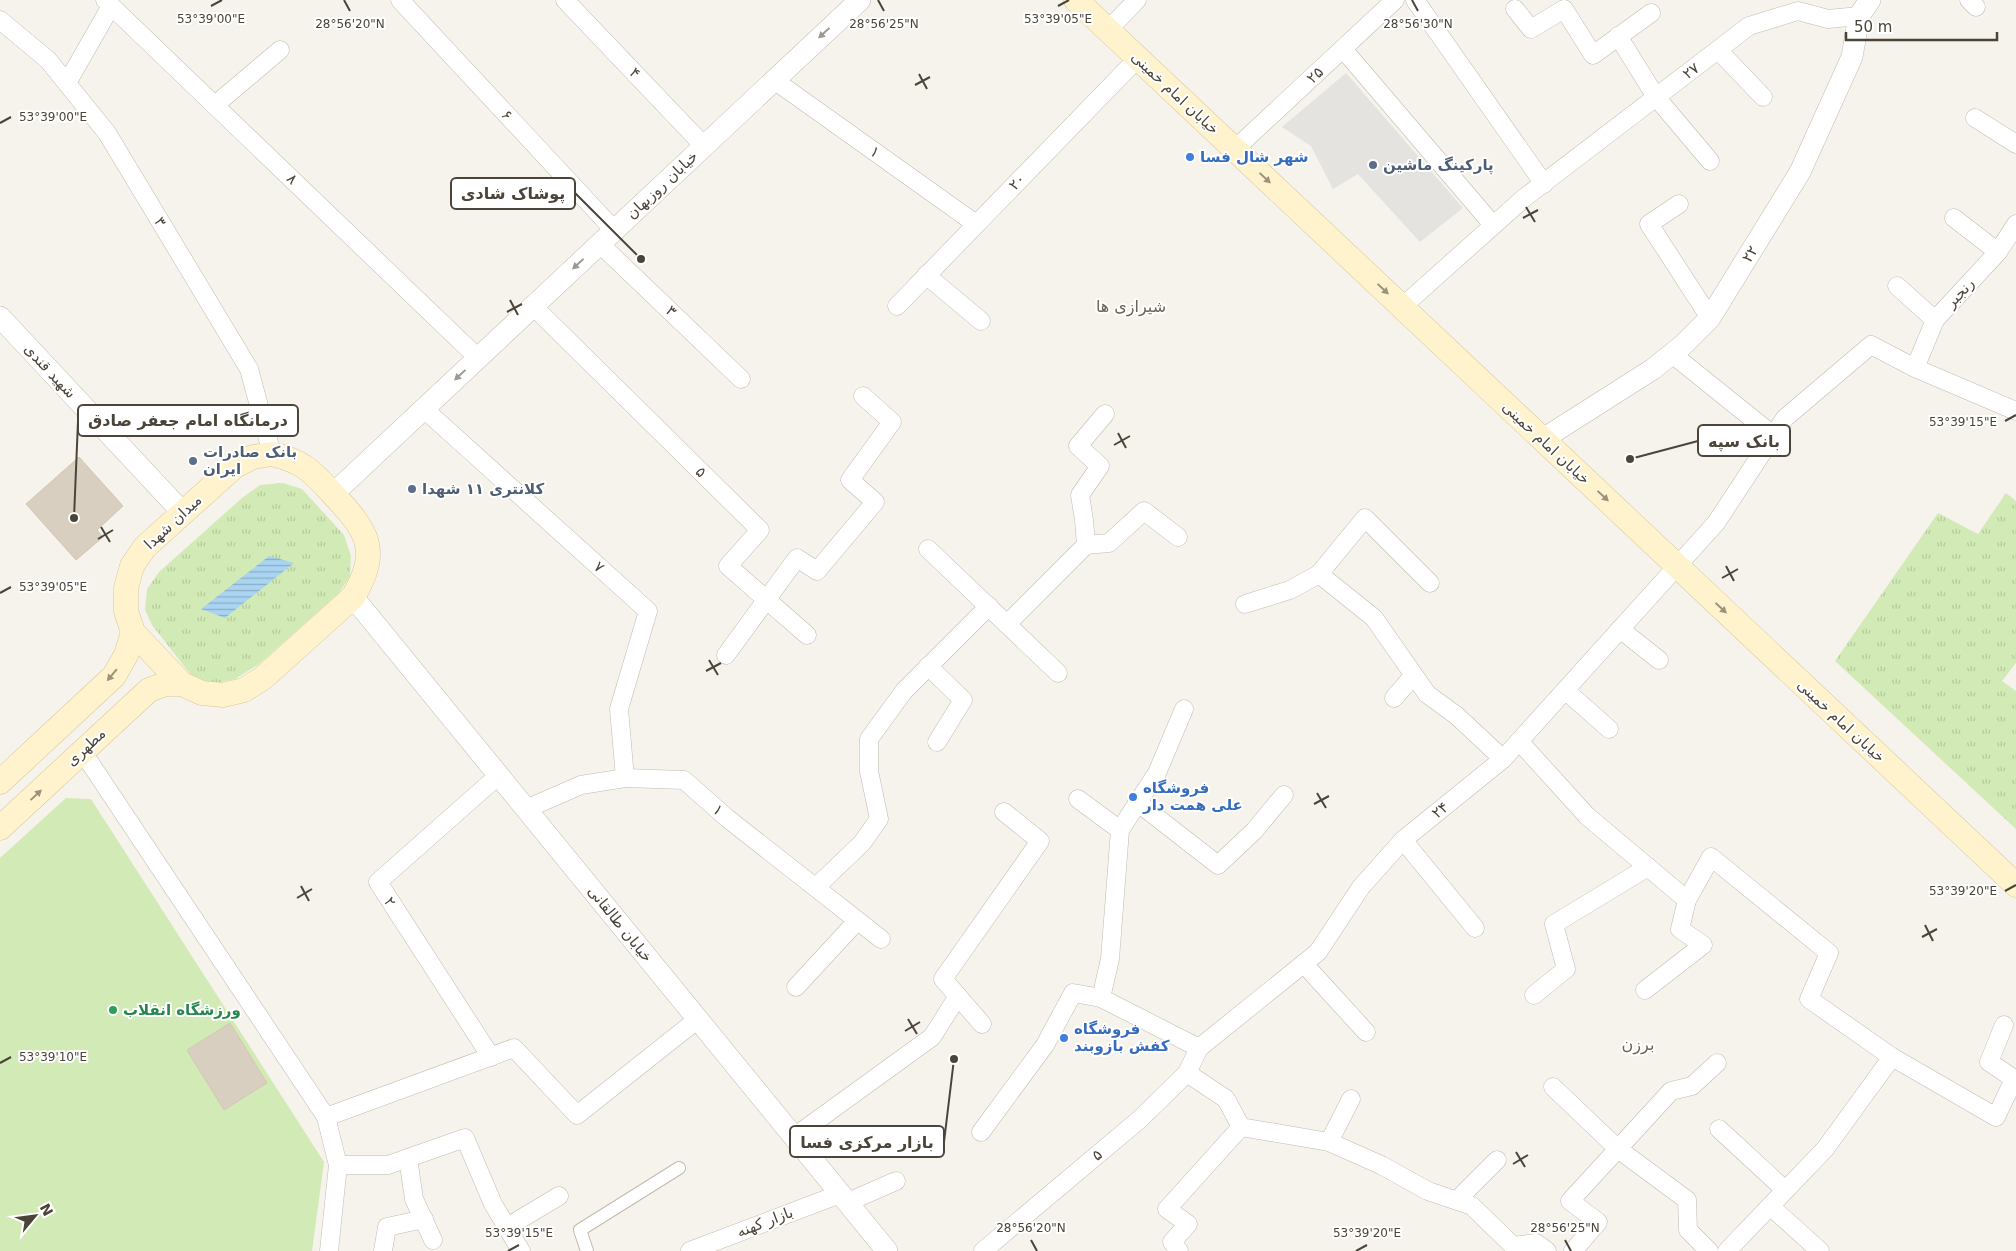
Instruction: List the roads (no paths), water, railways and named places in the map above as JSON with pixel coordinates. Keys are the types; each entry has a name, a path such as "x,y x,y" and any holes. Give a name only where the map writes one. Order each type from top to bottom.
{"main road":[{"name":"خیابان امام خمینی","path":"1076,0 2016,886"},
{"name":"میدان شهدا","path":"272,454 292,458 310,469 333,494 358,521 366,539 368,559 363,579 353,596 263,678 244,690 224,695 202,693 182,684 133,632 126,611 126,588 132,566 145,547 235,466 253,457 272,454"},
{"path":"0,782 114,676 126,655 133,632"},
{"name":"مطهری","path":"0,828 149,690 165,684 182,684"}],"street":[{"name":"۶","path":"400,0 607,237"},
{"name":"۴","path":"564,0 704,146"},
{"path":"1108,30 1137,0"},
{"name":"۲۵","path":"1235,150 1396,0"},
{"path":"1415,0 1544,184"},
{"name":"خیابان روزبهان","path":"333,494 774,80 852,2"},
{"path":"67,83 108,3"},
{"name":"۸","path":"108,3 478,358"},
{"name":"۲۷","path":"1493,225 1524,198 1749,26 1798,11 1828,19 1864,8"},
{"name":"۲۲","path":"1543,439 1653,369 1710,318 1800,172 1852,57 1864,8"},
{"path":"1515,9 1532,29 1564,9 1593,55 1651,13"},
{"name":"۳","path":"0,20 48,60 107,133 249,369 272,454"},
{"path":"1618,36 1656,97 1710,161"},
{"path":"1343,49 1493,225 1402,307"},
{"path":"215,105 280,50"},
{"path":"1718,50 1763,97"},
{"name":"۲۰","path":"896,306 1138,58"},
{"name":"۱","path":"774,80 976,224"},
{"path":"1975,118 2016,144"},
{"path":"1679,204 1649,224 1710,318"},
{"path":"1954,218 1998,252"},
{"name":"رنجبر","path":"1915,368 1935,320 1998,252 2016,224"},
{"name":"۳","path":"607,237 741,379"},
{"path":"926,275 981,321"},
{"path":"1896,286 1935,320"},
{"name":"۵","path":"533,306 760,530 728,566 807,634"},
{"name":"شهید قندی","path":"0,317 183,513"},
{"name":"۲۴","path":"1199,1048 1318,952 1360,887 1404,840 1503,759 1716,523 1785,418 1871,345 1915,368"},
{"path":"1672,354 1774,436"},
{"path":"1915,368 2016,411"},
{"path":"726,655 797,558 817,571 875,502 850,480 892,422 863,396"},
{"name":"۷","path":"424,409 648,611 619,709 625,778"},
{"path":"1086,545 1080,495 1100,466 1078,446 1105,414"},
{"path":"1007,624 1086,545 1109,542 1144,510 1178,537"},
{"path":"1245,604 1290,590 1319,574 1365,518 1430,583"},
{"path":"928,549 1058,673"},
{"path":"1319,574 1374,618 1427,694 1457,716 1503,759"},
{"name":"خیابان طالقانی","path":"353,596 888,1251"},
{"path":"816,887 862,844 879,819 869,771 869,739 904,691 989,606"},
{"path":"1620,629 1659,660"},
{"path":"928,666 963,700 938,742"},
{"path":"1394,698 1413,676"},
{"path":"1565,690 1609,729"},
{"path":"1101,998 1110,958 1120,830 1157,773 1184,708"},
{"path":"1519,741 1587,816 1687,900"},
{"path":"82,751 326,1117 338,1164 329,1251"},
{"name":"۲","path":"491,1057 378,882 499,775"},
{"name":"۱","path":"526,809 581,785 625,778 684,780 727,818 881,940"},
{"path":"1137,802 1218,865 1254,831 1284,794"},
{"path":"1078,799 1120,830"},
{"path":"982,1024 943,979 1040,842 1004,812"},
{"path":"1404,840 1476,928"},
{"path":"1645,990 1703,945 1680,929 1687,900 1711,857 1829,953 1809,999 1892,1057 1996,1117 2015,1080 1989,1062 2004,1025"},
{"path":"1534,995 1566,969 1554,924 1648,867"},
{"path":"796,987 858,921"},
{"path":"1304,964 1366,1032"},
{"path":"980,1132 1045,1045 1073,993 1101,998 1199,1048"},
{"path":"794,1136 932,1037 958,996"},
{"path":"326,1117 514,1048 577,1115 698,1019"},
{"name":"۵","path":"984,1251 1140,1119 1187,1074 1199,1048"},
{"path":"1727,1251 1825,1149 1892,1057"},
{"path":"1573,1251 1598,1222 1570,1201 1671,1091 1692,1086 1717,1063"},
{"path":"1187,1074 1226,1099 1241,1127"},
{"path":"1553,1087 1618,1149 1686,1200 1688,1230 1709,1251"},
{"path":"1329,1142 1351,1099"},
{"path":"1241,1127 1329,1142 1381,1165 1428,1190 1472,1206 1513,1246 1536,1243 1546,1251"},
{"path":"1180,1251 1172,1242 1188,1224 1167,1209 1241,1127"},
{"path":"1719,1129 1785,1190"},
{"path":"338,1164 388,1165 465,1138 493,1204 520,1251"},
{"path":"408,1158 414,1199 433,1240"},
{"path":"1457,1200 1497,1160"},
{"path":"587,1251 580,1230 679,1168"},
{"name":"بازار کهنه","path":"690,1251 896,1181"},
{"path":"507,1228 559,1196"},
{"path":"1770,1206 1820,1251"},
{"path":"383,1251 386,1227 424,1219"}],"water":[{"path":"269,556 294,563 225,618 201,609"}],"place":[{"name":"شهر شال فسا","path":"1190,157"},
{"name":"پارکینگ ماشین","path":"1373,165"},
{"name":"پوشاک شادی","path":"641,259"},
{"name":"بانک سپه","path":"1630,459"},
{"name":"بانک صادرات ایران","path":"193,461"},
{"name":"کلانتری ۱۱ شهدا","path":"412,489"},
{"name":"درمانگاه امام جعفر صادق","path":"74,518"},
{"name":"فروشگاه علی همت دار","path":"1133,797"},
{"name":"ورزشگاه انقلاب","path":"113,1010"},
{"name":"فروشگاه کفش بازوبند","path":"1064,1038"},
{"name":"بازار مرکزی فسا","path":"954,1059"}],"district":[{"name":"شیرازی ها","path":"1131,306"},
{"name":"برزن","path":"1638,1044"}]}
